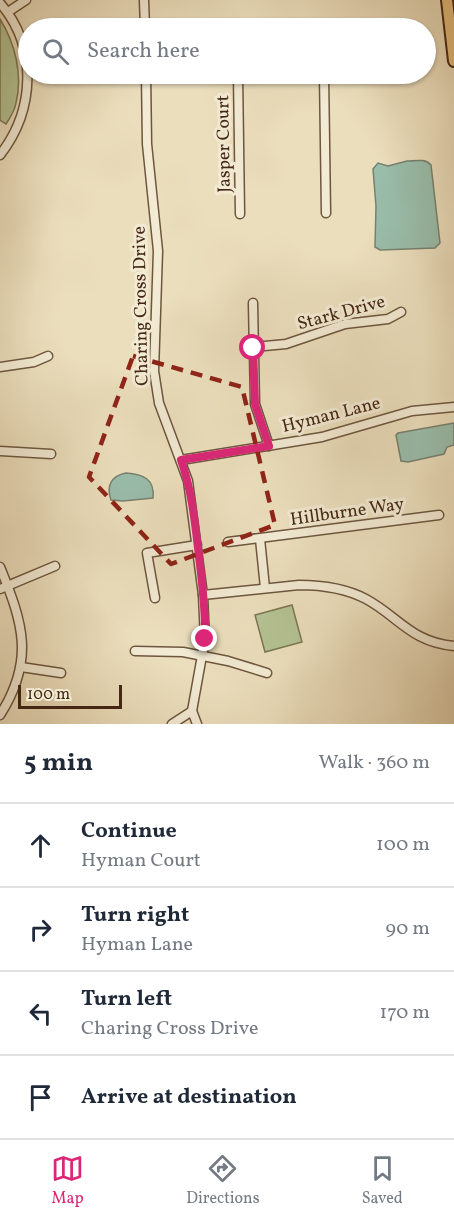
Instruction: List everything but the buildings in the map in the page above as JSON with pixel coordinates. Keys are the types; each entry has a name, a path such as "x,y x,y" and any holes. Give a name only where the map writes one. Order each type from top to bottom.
{"main road":[{"path":"447,0 454,61"}],"street":[{"path":"8,12 26,0"},
{"path":"144,0 145,18"},
{"path":"0,3 8,12 18,34"},
{"path":"0,155 18,128 24,109 27,84"},
{"name":"Charing Cross Drive","path":"146,84 147,144 158,251 154,371 159,403 189,481 206,623 203,656 192,711"},
{"name":"Jasper Court","path":"238,84 240,214"},
{"path":"324,84 326,213"},
{"path":"253,303 255,404 269,446"},
{"name":"Stark Drive","path":"253,348 286,344 345,324 388,319 401,312"},
{"path":"0,367 34,362 48,356"},
{"name":"Hyman Lane","path":"181,460 339,433 412,411 454,407"},
{"path":"0,451 51,454"},
{"name":"Hillburne Way","path":"228,542 439,515"},
{"path":"260,539 265,588"},
{"path":"155,598 147,553 197,545"},
{"path":"4,587 55,566"},
{"path":"0,567 4,587 17,610 20,625 21,667 12,694 0,714"},
{"path":"203,595 314,585 340,589 367,600 413,633 433,642 454,646"},
{"path":"135,651 183,652 228,661 267,673"},
{"path":"21,667 61,674"},
{"path":"172,724 192,711 197,724"}],"highlighted area":[{"path":"133,356 242,387 275,525 171,564 89,477"}],"shaded area":[{"path":"0,19 14,49 19,84 12,114 6,124 0,120"},
{"path":"407,161 423,161 431,165 440,243 435,248 380,250 375,247 376,206 373,169 378,163 388,166"},
{"path":"454,423 454,445 447,447 444,454 408,462 401,461 396,435 398,433"},
{"path":"126,473 147,479 152,486 153,498 111,500 109,490 111,482"},
{"path":"292,605 302,642 265,652 255,615"}],"route":[{"path":"205,639 206,623 192,501 189,481 181,460 269,446 255,404 253,348"}]}
